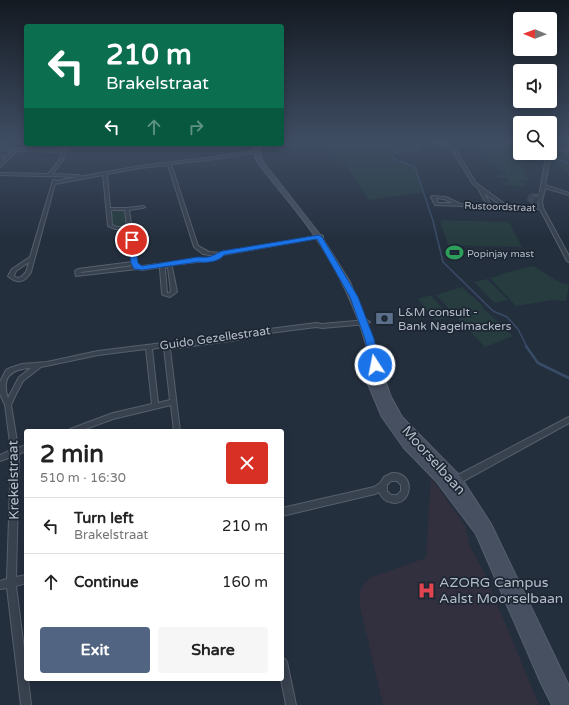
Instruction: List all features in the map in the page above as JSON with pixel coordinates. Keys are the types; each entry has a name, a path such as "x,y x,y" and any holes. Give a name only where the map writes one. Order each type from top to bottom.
{"main road":[{"name":"Moorselbaan","path":"268,173 320,237 346,282 365,322 367,339 380,383 398,420 487,528 569,703"},
{"name":"Moorselbaan","path":"451,483 480,530 546,678 560,705"}],"street":[{"path":"53,183 105,173 110,226 112,228 130,228"},
{"path":"173,173 196,247 198,260"},
{"path":"469,173 489,205"},
{"path":"545,173 540,202 541,208 569,261"},
{"path":"0,174 87,177"},
{"path":"32,258 14,270 10,276 13,279 19,279 29,274 32,258 56,176"},
{"path":"543,186 569,194"},
{"path":"480,189 486,191 504,206"},
{"name":"Rustoordstraat","path":"459,205 445,198 433,197 436,204 459,205 489,205 541,208"},
{"path":"109,209 143,207"},
{"path":"127,209 136,265"},
{"path":"196,247 205,253 222,254 320,237"},
{"path":"136,265 78,275 78,270 136,265 142,268 214,259 222,254"},
{"path":"166,265 170,268 174,292 170,295 165,294 162,269 166,265"},
{"name":"Guido Gezellestraat","path":"8,405 3,398 1,386 6,374 18,368 96,353 163,345 167,347 237,338 246,334 316,325 322,326 365,322"},
{"path":"150,347 155,406"},
{"path":"167,347 177,429"},
{"path":"8,405 21,379 39,365"},
{"path":"77,429 113,416 173,402"},
{"name":"Krekelstraat","path":"8,405 15,452 11,583 26,705"},
{"path":"451,483 569,420"},
{"path":"0,458 24,449"},
{"path":"284,512 380,489"},
{"path":"0,585 24,580"},
{"path":"284,672 291,705"}],"shaded area":[{"name":"AZORG Campus Aalst Moorselbaan","path":"431,478 465,525 471,549 483,570 539,705 383,705 360,606 360,594 363,585 372,577 426,558"}],"green space":[{"path":"351,173 417,173 423,192 369,200"},
{"path":"505,173 524,173 528,180 517,181 525,183 525,187 506,185 504,182 509,183 509,179 498,177 497,174 505,175"},
{"path":"116,210 125,210 127,225 122,227 113,226 111,213"},
{"path":"440,220 509,222 522,247 448,245"},
{"path":"533,266 559,282 569,285 566,301 553,300 516,306 490,278 501,275 503,277 501,274"},
{"path":"487,279 508,300 494,303 474,282"},
{"path":"462,287 513,336 485,347 436,295"},
{"path":"431,295 449,317 435,320 418,299"}],"building":[{"path":"540,193 539,197 535,198 529,194"}],"waterway":[{"path":"417,173 433,221 443,262 493,311 507,317 518,329 527,347"},
{"path":"526,346 538,363 569,378"}],"place":[{"name":"Popinjay mast","path":"454,253"},
{"name":"L&M consult - Bank Nagelmackers","path":"385,319"},
{"name":"AZORG Campus Aalst Moorselbaan","path":"426,590"}],"route":[{"path":"132,240 135,263 137,267 142,268 214,259 222,254 319,237 354,297 372,347 375,365"}]}
